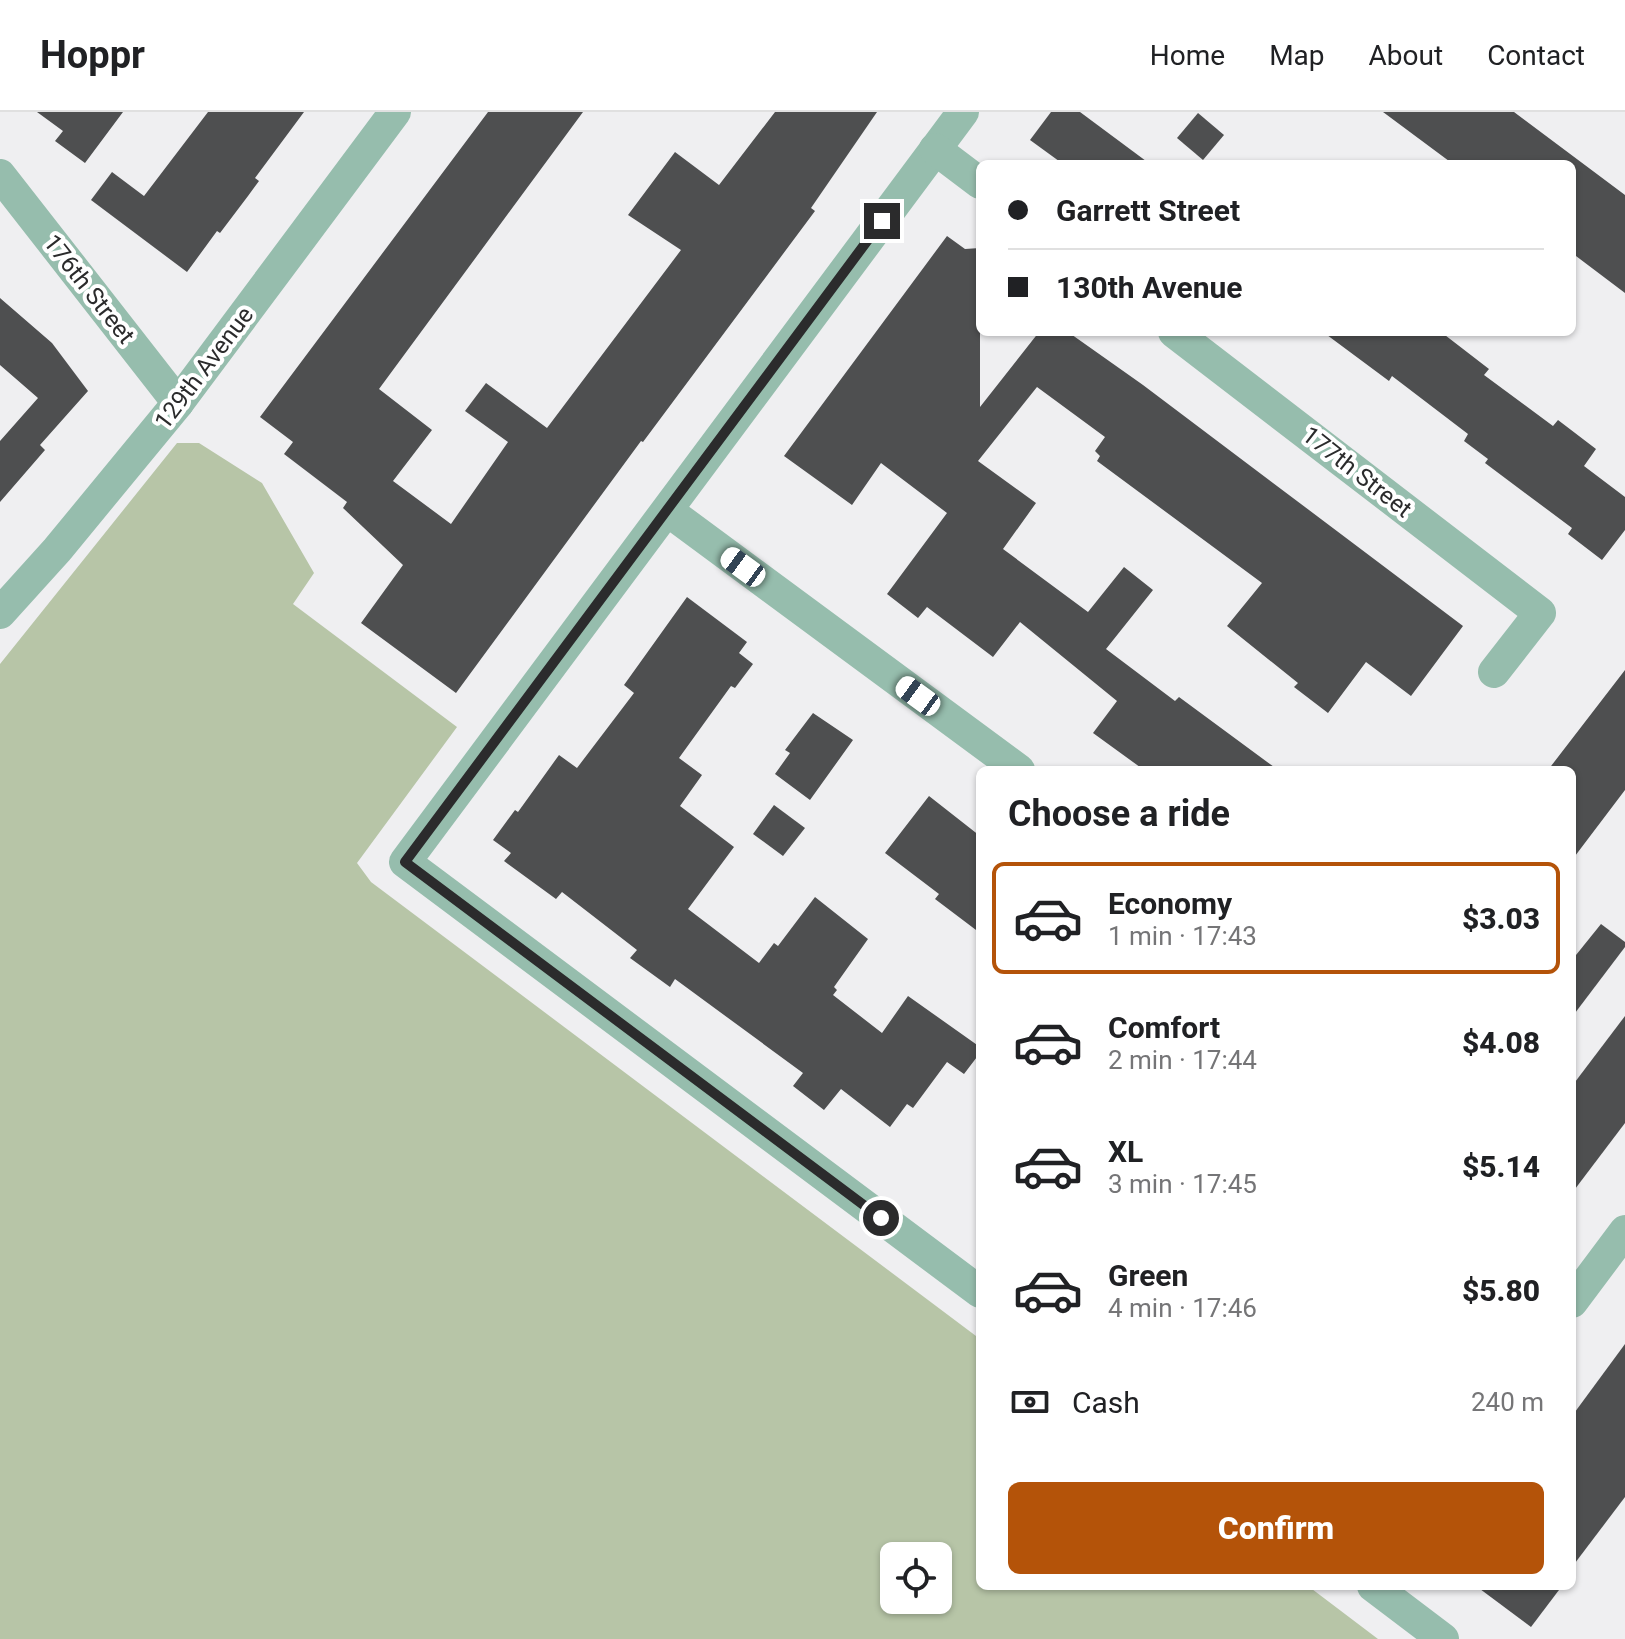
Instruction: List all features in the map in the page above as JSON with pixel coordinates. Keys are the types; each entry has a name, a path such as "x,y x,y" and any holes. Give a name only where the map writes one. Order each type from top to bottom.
{"street":[{"name":"129th Avenue","path":"0,613 57,550 178,403 395,112"},
{"path":"963,112 405,862 976,1289"},
{"path":"935,149 976,180"},
{"name":"176th Street","path":"0,175 178,403"},
{"name":"177th Street","path":"1179,336 1540,613 1494,672"},
{"path":"668,511 1014,766"},
{"path":"1576,1297 1625,1231"},
{"path":"1378,1590 1443,1639"}],"green space":[{"path":"177,443 199,443 262,483 314,573 293,604 457,727 357,863 371,882 976,1336 976,1590 1313,1590 1378,1639 0,1639 0,664"}],"building":[{"path":"37,112 123,112 85,163 55,141 63,131"},
{"path":"208,112 304,112 255,178 259,181 187,272 91,200 112,172 144,196"},
{"path":"488,112 583,112 379,389 432,430 393,481 451,524 508,442 465,411 486,383 547,428 681,250 628,215 675,152 719,185 775,112 877,112 811,208 815,211 456,693 361,623 403,565 343,508 347,502 284,454 293,442 260,417"},
{"path":"1051,112 1080,112 1145,160 1058,160 1030,140"},
{"path":"1383,112 1514,112 1625,195 1625,293 1576,256 1576,160 1448,160"},
{"path":"1198,113 1224,135 1203,160 1177,138"},
{"path":"947,236 965,249 976,248 980,407 1036,336 1074,336 1463,626 1411,696 1366,662 1328,713 1294,687 1298,683 1227,626 1262,583 1097,461 1100,456 1095,451 1105,437 1037,387 978,461 1036,503 1003,549 1088,612 1124,567 1153,590 1106,649 1175,701 1179,697 1273,766 1138,766 1093,733 1117,701 1020,622 993,657 927,607 918,618 887,594 947,513 881,463 852,505 784,456"},
{"path":"0,298 52,343 88,391 40,445 45,450 0,502 0,441 38,398 0,365"},
{"path":"1328,336 1446,336 1489,369 1484,375 1553,426 1558,420 1596,449 1584,466 1625,497 1625,530 1602,560 1568,534 1572,528 1485,463 1488,459 1464,441 1468,434 1392,376 1389,381"},
{"path":"687,597 747,642 739,653 753,664 735,688 731,686 679,758 702,775 680,806 734,847 688,909 759,963 774,943 778,946 815,897 868,939 834,987 837,990 833,995 882,1033 908,996 976,1044 976,1058 964,1074 947,1062 913,1108 907,1104 890,1127 841,1089 824,1110 793,1086 803,1073 675,979 670,987 630,958 637,950 562,892 556,899 504,861 511,853 493,840 515,810 518,812 559,755 577,768 634,693 624,685"},
{"path":"1625,670 1625,790 1576,855 1576,766 1551,766"},
{"path":"813,713 853,740 810,800 775,774 790,753 785,750"},
{"path":"929,796 976,833 976,930 935,899 939,894 885,853"},
{"path":"774,805 805,828 783,856 753,834"},
{"path":"1601,924 1625,942 1625,947 1576,1012 1576,955"},
{"path":"1625,1016 1625,1123 1576,1188 1576,1081"},
{"path":"1625,1344 1625,1497 1576,1562 1576,1411"},
{"path":"1481,1590 1559,1590 1531,1627"}],"route":[{"path":"881,1218 405,862 882,221"}]}
